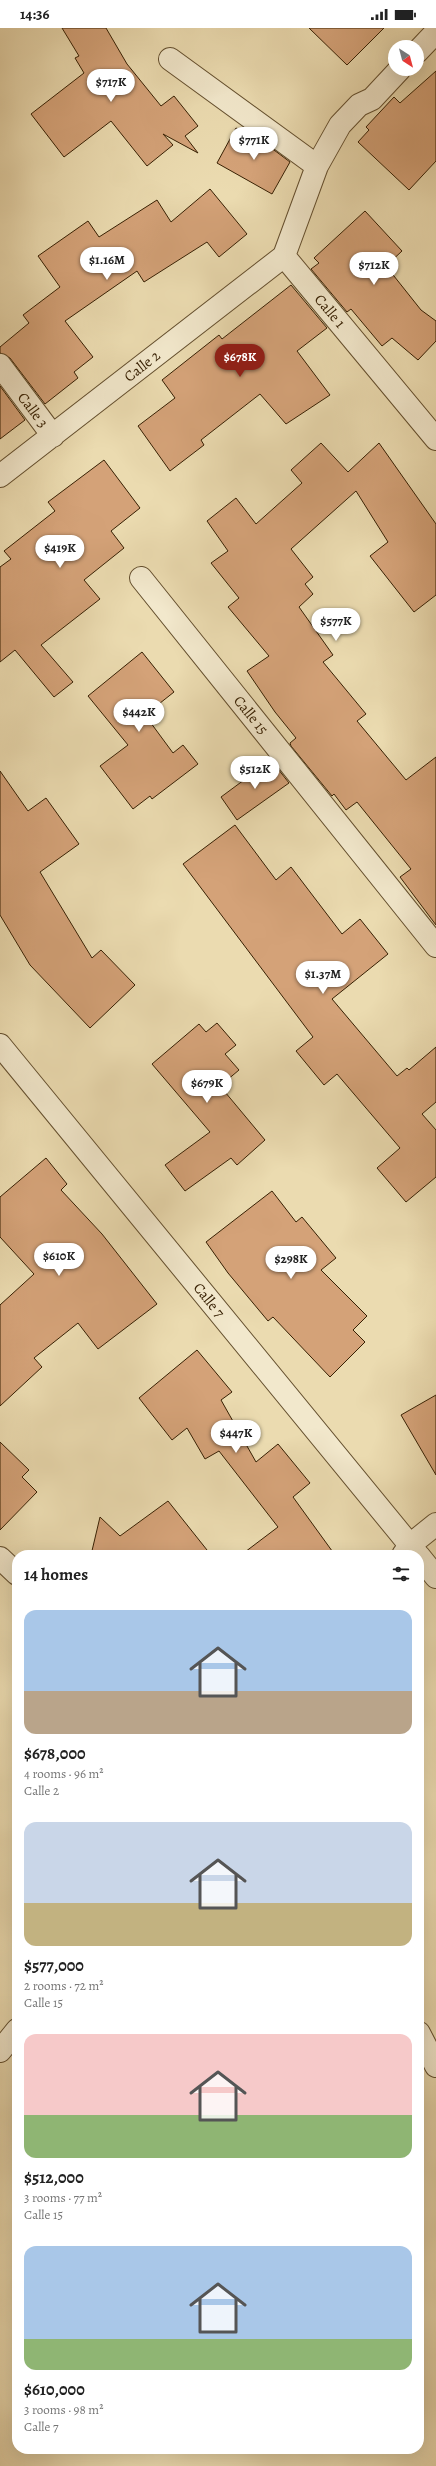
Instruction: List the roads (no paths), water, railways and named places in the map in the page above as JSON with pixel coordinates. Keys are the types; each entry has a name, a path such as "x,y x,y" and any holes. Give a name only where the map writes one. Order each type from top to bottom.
{"street":[{"path":"424,45 436,32"},
{"path":"170,59 316,166"},
{"path":"284,256 316,166 340,125 359,105 372,99 393,76"},
{"name":"Calle 2","path":"0,476 284,256"},
{"name":"Calle 1","path":"284,256 436,439"},
{"name":"Calle 3","path":"0,365 53,436"},
{"name":"Calle 15","path":"141,578 436,946"},
{"name":"Calle 7","path":"0,1045 411,1550"},
{"path":"415,1550 436,1524"},
{"path":"0,1558 12,1569"},
{"name":"Calle 7","path":"424,1564 436,1577"},
{"path":"0,2051 12,2036"},
{"path":"424,2043 436,2066"}]}
